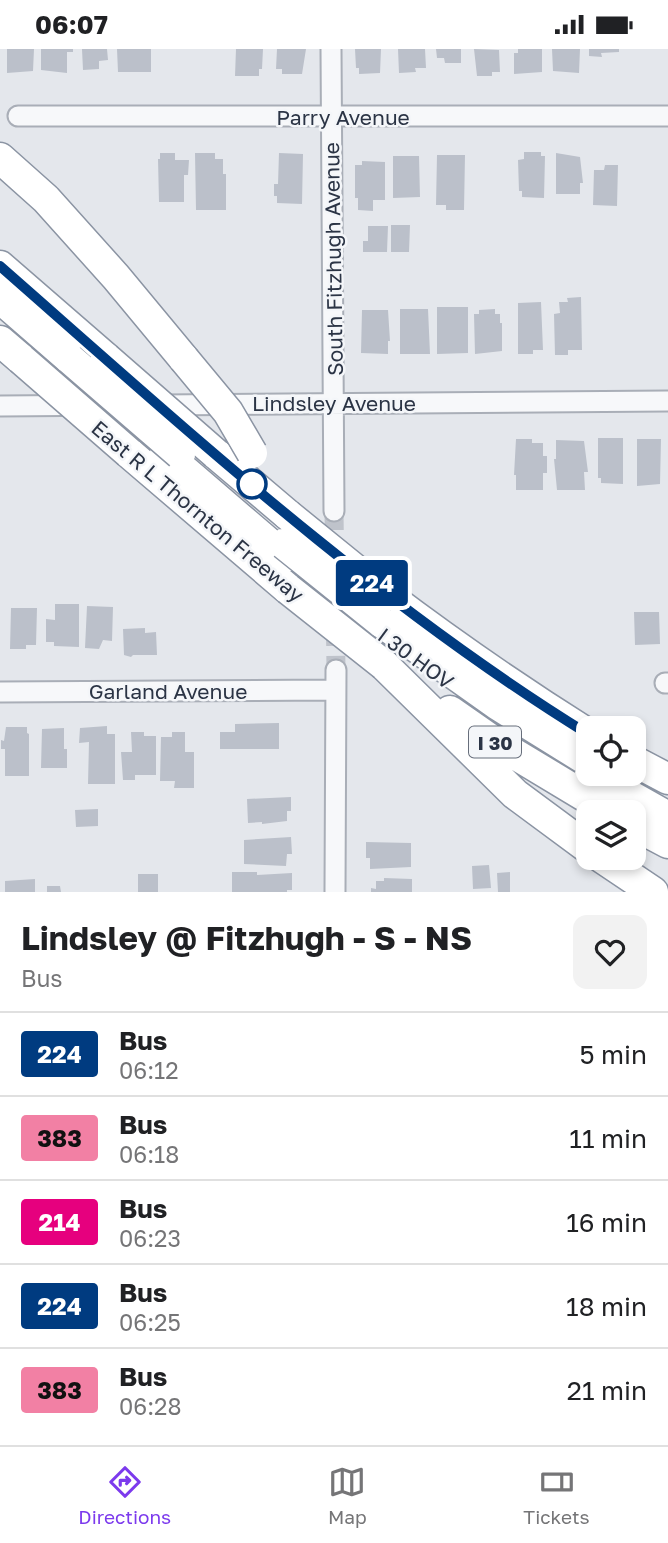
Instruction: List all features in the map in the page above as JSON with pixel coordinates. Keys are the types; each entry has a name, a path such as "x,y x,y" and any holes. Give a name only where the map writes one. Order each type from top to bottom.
{"highway":[{"path":"0,158 46,199 116,277 228,412 253,453 286,539"},
{"name":"I 30","path":"0,266 216,454 286,539 384,593 520,691 576,726"},
{"name":"I 30 HOV","path":"0,298 64,359 172,454 286,539 381,628 469,697 576,765"},
{"name":"I 30 HOV","path":"0,309 64,359"},
{"name":"East R L Thornton Freeway","path":"11,350 288,589 384,665 493,741 591,800"},
{"name":"I 30 HOV","path":"381,628 576,754"},
{"path":"384,665 515,794 576,839"},
{"path":"646,767 668,779"},
{"name":"I 30 HOV","path":"612,786 668,817"},
{"path":"632,786 668,807"},
{"path":"646,831 668,843"},
{"path":"620,870 653,892"}],"street":[{"name":"South Fitzhugh Avenue","path":"331,49 334,511"},
{"name":"Parry Avenue","path":"19,116 668,116"},
{"name":"Lindsley Avenue","path":"0,406 668,401"},
{"path":"335,670 335,892"},
{"name":"Garland Avenue","path":"0,692 335,690"}],"building":[{"path":"7,49 34,49 33,71 7,73"},
{"path":"41,49 73,49 73,52 67,52 67,73 41,70"},
{"path":"82,49 107,49 108,60 99,61 99,69 83,70"},
{"path":"117,49 151,49 151,72 118,72"},
{"path":"236,49 263,49 259,76 235,76"},
{"path":"277,49 306,49 302,74 282,74 282,69 276,69"},
{"path":"355,49 381,49 380,73 359,74"},
{"path":"398,49 425,49 426,68 415,68 416,72 399,73"},
{"path":"436,49 461,49 461,63 445,63 444,58 437,58"},
{"path":"474,49 499,50 500,72 492,72 492,76 477,76"},
{"path":"518,49 542,49 542,72 514,74 514,53 518,53"},
{"path":"552,49 580,49 579,73 553,71"},
{"path":"589,49 619,49 619,52 601,53 602,57 589,56"},
{"path":"524,152 541,152 541,156 545,156 544,198 522,197 522,191 519,191 518,160 524,159"},
{"path":"160,153 175,153 175,160 189,160 188,175 184,175 184,202 159,202"},
{"path":"195,153 215,153 215,159 223,159 223,174 226,174 226,210 196,210"},
{"path":"279,153 303,154 302,204 277,203 274,184 278,184"},
{"path":"556,153 580,157 583,183 580,183 580,194 556,194"},
{"path":"437,155 465,155 464,210 446,210 446,205 436,205"},
{"path":"393,156 419,156 420,197 393,198"},
{"path":"362,161 385,162 385,200 373,200 373,211 358,210 358,198 355,198 355,165 362,165"},
{"path":"605,165 618,165 617,206 593,205 594,170 604,170"},
{"path":"391,225 410,225 409,252 391,252"},
{"path":"368,226 388,226 387,252 363,252 363,241 368,241"},
{"path":"581,297 582,350 568,350 568,355 555,355 554,314 560,313 559,302 568,302 567,298"},
{"path":"541,302 543,350 533,350 533,354 518,354 518,303"},
{"path":"437,307 468,307 468,353 437,354"},
{"path":"400,309 428,309 430,354 400,354"},
{"path":"495,309 495,314 500,314 502,323 502,351 475,354 474,314 479,314 479,310"},
{"path":"362,310 388,310 388,354 361,353"},
{"path":"598,438 623,438 623,484 601,483 601,478 598,478"},
{"path":"516,439 532,439 532,443 543,443 543,456 547,456 547,473 543,473 543,490 516,490"},
{"path":"637,439 661,439 660,484 637,486"},
{"path":"556,440 584,441 588,472 584,472 585,490 557,490 554,459"},
{"path":"55,604 79,604 79,647 54,646 54,642 46,642 46,619 55,620"},
{"path":"87,606 113,607 112,641 103,640 99,649 85,648"},
{"path":"11,608 37,608 36,645 26,645 26,649 10,649"},
{"path":"634,612 659,612 660,644 635,645"},
{"path":"145,628 145,633 156,632 157,655 124,655 123,629"},
{"path":"279,723 279,749 220,749 220,732 235,732 235,724"},
{"path":"107,726 107,734 115,734 115,784 88,784 89,742 79,743 80,728"},
{"path":"6,727 27,727 29,776 5,776 5,749 1,749 1,740 4,741"},
{"path":"64,728 67,768 41,768 42,729"},
{"path":"131,732 156,736 156,775 135,775 135,780 123,780 121,752 132,752"},
{"path":"172,732 185,732 185,752 194,752 194,788 174,788 175,781 160,781 161,737 172,737"},
{"path":"291,797 291,811 287,811 287,821 248,823 247,799"},
{"path":"98,809 98,826 76,827 75,810"},
{"path":"291,837 292,854 287,854 286,866 244,864 244,840"},
{"path":"366,842 411,843 411,867 370,869 370,858 366,858"},
{"path":"489,865 491,888 473,889 472,866"},
{"path":"232,872 257,872 257,875 292,873 292,890 232,892"},
{"path":"510,872 510,892 498,892 497,873"},
{"path":"138,874 158,874 158,892 138,892"},
{"path":"384,878 412,879 412,892 371,892 371,888 376,889 376,881 384,881"},
{"path":"35,879 35,892 5,892 5,881"},
{"path":"47,886 60,886 61,892 47,892"}],"tunnel":[{"path":"334,511 336,670"}],"bus line":[{"name":"224","path":"0,266 216,454 384,593 532,699 576,726"}]}
